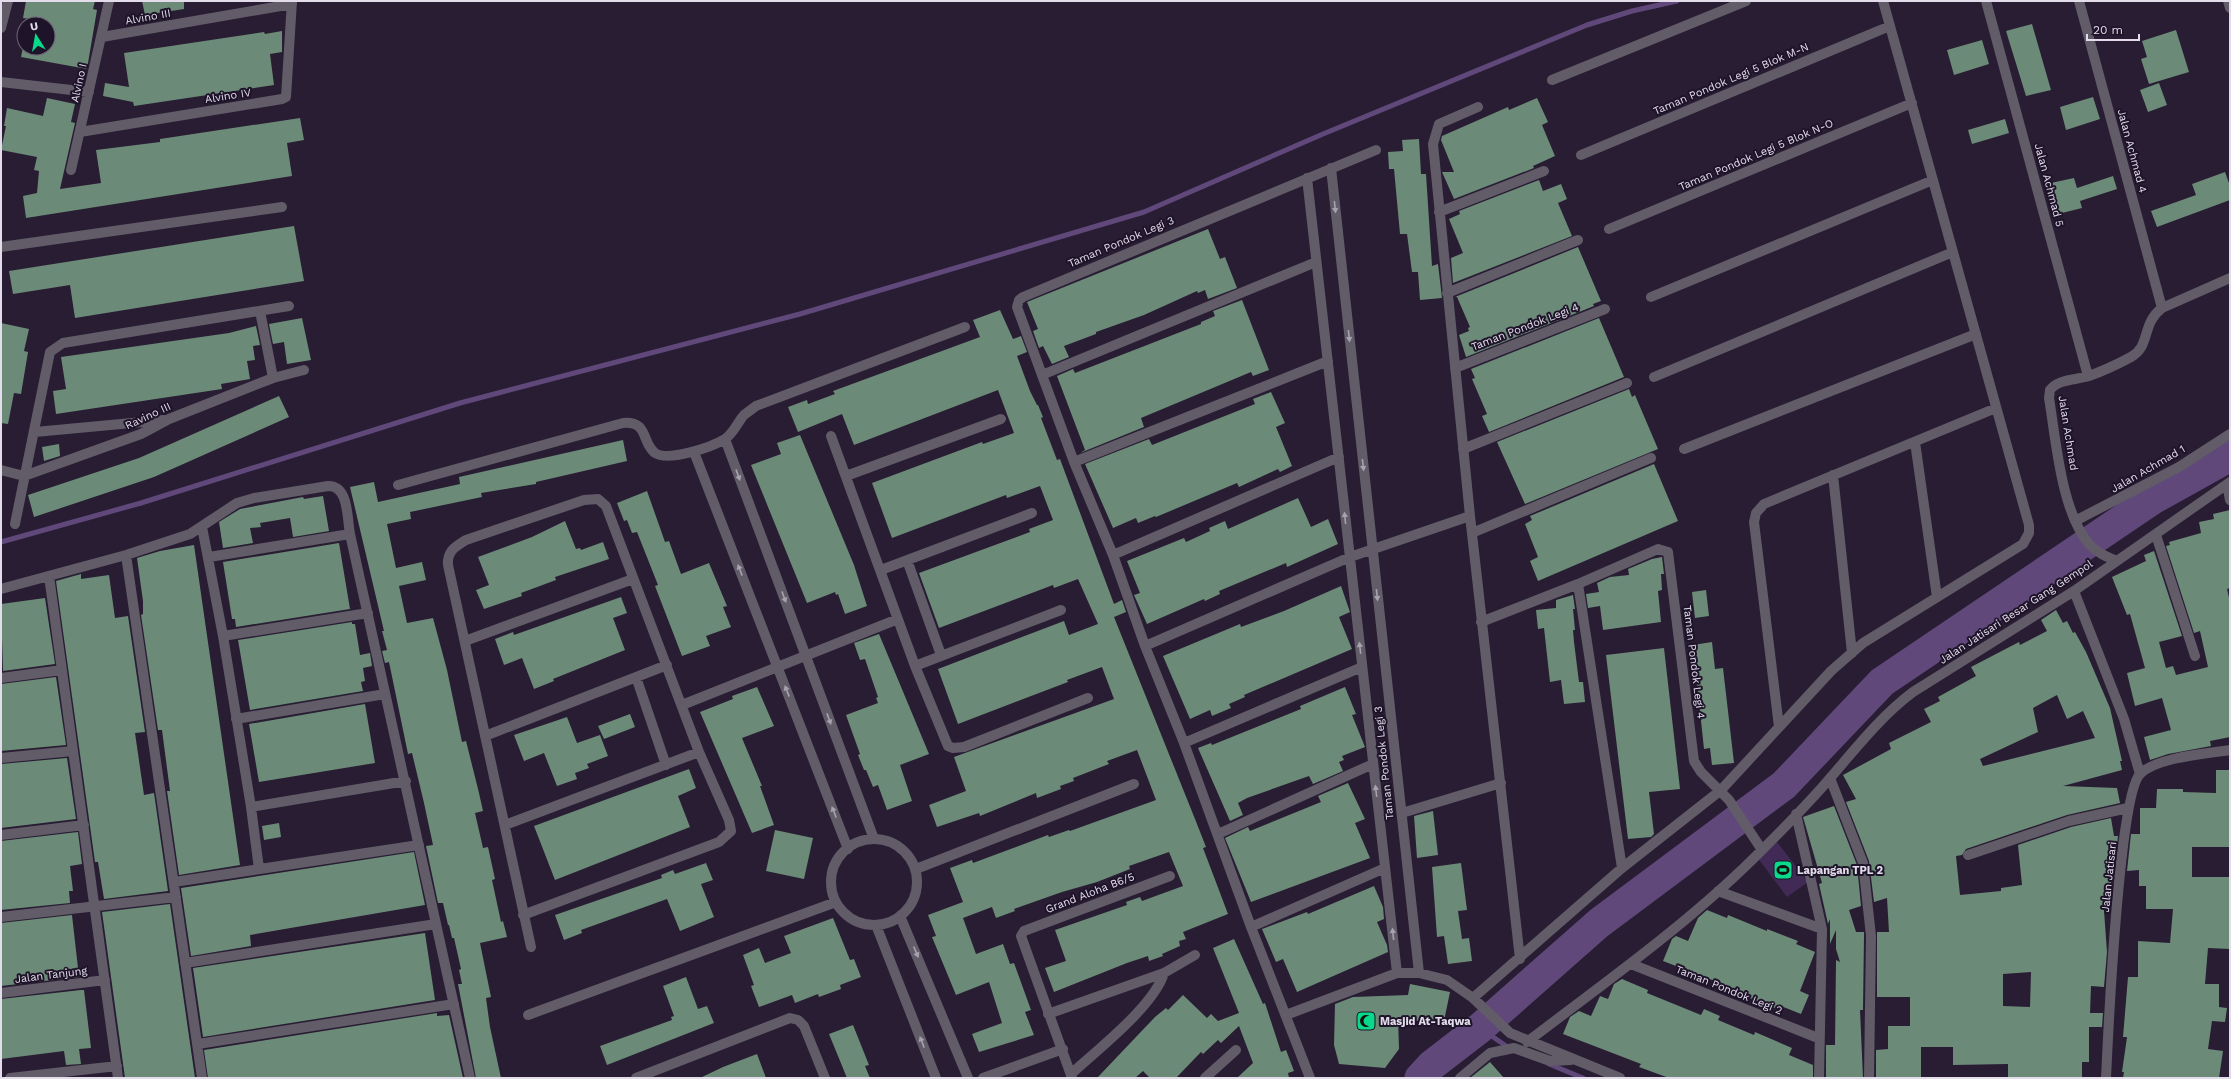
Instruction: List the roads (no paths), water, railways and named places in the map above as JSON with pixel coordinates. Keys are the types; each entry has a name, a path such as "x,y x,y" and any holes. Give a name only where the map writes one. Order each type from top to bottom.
{"street":[{"path":"1,28 8,1"},
{"name":"Alvino I","path":"70,170 102,37 109,1"},
{"path":"1552,80 1746,1"},
{"path":"1477,1002 1520,959 1622,868 1721,790 1831,671 1862,643 2023,544 2029,533 2029,525 1883,1"},
{"name":"Jalan Achmad 5","path":"1986,1 2088,376"},
{"name":"Jalan Achmad 4","path":"2079,1 2162,308"},
{"path":"2228,1 2230,8"},
{"name":"Alvino III","path":"102,37 292,2"},
{"name":"Alvino IV","path":"80,132 282,100 288,93 292,2"},
{"name":"Taman Pondok Legi 5 Blok M-N","path":"1581,154 1890,26"},
{"path":"1,82 89,92"},
{"name":"Taman Pondok Legi 5 Blok N-O","path":"1609,229 1912,104"},
{"path":"1478,106 1439,124 1433,144 1481,622 1501,783 1520,959"},
{"name":"Taman Pondok Legi 3","path":"1310,1078 1251,927 1218,834 1184,743 1145,646 1113,556 1074,462 1017,307 1019,300 1023,297 1376,150"},
{"name":"Taman Pondok Legi 3","path":"1331,168 1419,973"},
{"path":"1439,212 1544,171"},
{"name":"Taman Pondok Legi 3","path":"1307,178 1397,973"},
{"path":"1651,297 1933,180"},
{"path":"1,247 282,207"},
{"path":"1447,293 1578,240"},
{"path":"1654,377 1953,252"},
{"path":"1042,375 1316,262"},
{"name":"Jalan Achmad","path":"2118,561 2094,549 2077,524 2068,504 2049,398 2050,390 2056,384 2088,376 2132,357 2140,350 2149,322 2155,313 2162,308 2230,278"},
{"path":"15,524 24,476 35,432 50,352 58,345 289,306"},
{"name":"Taman Pondok Legi 4","path":"1455,368 1605,309"},
{"path":"260,311 273,378"},
{"path":"398,484 623,423 632,422 639,426 654,452 660,456 694,452 725,439 734,430 745,414 756,406 965,328"},
{"path":"1684,449 1976,334"},
{"path":"1074,462 1328,361"},
{"name":"Ravino III","path":"24,476 141,434 170,419 273,378 304,370"},
{"path":"1463,449 1627,383"},
{"path":"1780,727 1754,522 1756,513 1764,504 1996,408"},
{"path":"35,432 170,419"},
{"path":"846,476 1001,419"},
{"name":"Jalan Achmad 1","path":"2077,524 2179,467 2230,434"},
{"path":"831,436 915,666 948,746 953,748 964,747 1088,698"},
{"path":"725,439 874,839"},
{"path":"1915,442 1937,597"},
{"path":"694,452 848,849"},
{"path":"1113,556 1338,457"},
{"path":"1472,533 1651,458"},
{"path":"1,470 24,476"},
{"path":"1833,475 1852,653"},
{"path":"2228,483 2230,500"},
{"name":"Jalan Jatisari Besar Gang Gempol","path":"1830,778 1890,709 1913,692 2156,536 2228,483"},
{"path":"1,589 126,555 190,534 237,503 254,498 335,486 340,488 343,495 350,534 385,694 406,781 470,1078"},
{"path":"523,915 719,842 731,831 729,820 699,752 606,506 598,499 584,500 466,540 450,551 447,558 523,915 531,947"},
{"path":"881,570 1032,513"},
{"path":"1145,646 1350,557 1470,516"},
{"path":"202,527 223,636 251,807 259,869"},
{"path":"209,557 350,534"},
{"path":"2156,536 2195,656"},
{"name":"Taman Pondok Legi 4","path":"1481,622 1578,584 1658,549 1668,552 1694,761 1701,772 1721,790 1762,850"},
{"path":"126,555 202,1078"},
{"path":"907,560 941,655"},
{"path":"50,576 118,1078"},
{"path":"465,641 633,579"},
{"path":"1578,584 1622,868"},
{"path":"2074,590 2124,719 2140,774 2163,763 2230,750"},
{"path":"915,666 1061,610"},
{"path":"223,636 368,613"},
{"path":"682,705 898,619"},
{"path":"485,736 666,665"},
{"path":"1184,743 1362,667"},
{"path":"1,678 62,670"},
{"path":"636,677 666,765"},
{"path":"236,719 385,694"},
{"path":"1,758 73,751"},
{"path":"505,826 699,752"},
{"name":"Taman Pondok Legi 3","path":"1218,834 1373,764"},
{"name":"Jalan Jatisari","path":"2106,1078 2112,978 2128,808 2134,783 2140,774"},
{"path":"1526,1042 1631,964 1718,891 1762,850 1830,778 1863,863 1871,936 1869,1078"},
{"path":"251,807 406,781"},
{"path":"1402,813 1501,783"},
{"path":"916,869 1134,784"},
{"path":"1968,854 2069,821 2128,808"},
{"path":"1796,814 1822,929 1818,1038 1819,1078"},
{"path":"1,835 84,825"},
{"path":"874,839 885,840 904,851 916,869 918,886 912,903 900,916 889,923 876,925 864,924 853,919 836,902 832,891 834,868 848,849 860,842 874,839"},
{"path":"174,882 420,845"},
{"path":"1251,927 1385,868"},
{"name":"Grand Aloha B6/5","path":"1048,1014 1021,936 1024,931 1170,876"},
{"path":"1718,891 1822,929"},
{"path":"1,917 176,897"},
{"path":"528,1015 836,902"},
{"path":"900,916 968,1078"},
{"path":"186,963 436,924"},
{"path":"876,925 936,1078"},
{"path":"1164,973 1161,983 1152,995 1072,1076 1063,1049 1048,1014 1164,973 1195,955"},
{"name":"Taman Pondok Legi 2","path":"1631,964 1818,1038"},
{"path":"1286,1015 1397,973 1419,973 1447,980 1477,1002 1510,1033 1526,1042 1620,1078"},
{"name":"Jalan Tanjung","path":"1,993 105,980"},
{"path":"198,1044 454,1004"},
{"path":"636,1078 790,1018 798,1020 804,1026 825,1078"},
{"path":"1460,1078 1490,1053 1514,1048 1550,1061 1575,1060"},
{"path":"983,1078 1063,1049"},
{"path":"1205,1078 1236,1050"},
{"path":"10,1078 117,1066"}],"waterway":[{"path":"1,542 141,503 460,403 800,314 1144,212 1323,134 1587,25 1632,11 1677,1"},
{"path":"1420,1078 1432,1065 1480,1028 1599,923 1784,785 1882,682 2153,499 2230,456"},
{"path":"1480,1028 1509,1048"},
{"path":"1549,1064 1583,1078"}],"place":[{"name":"Lapangan TPL 2","path":"1783,870"},
{"name":"Masjid At-Taqwa","path":"1366,1021"}]}
